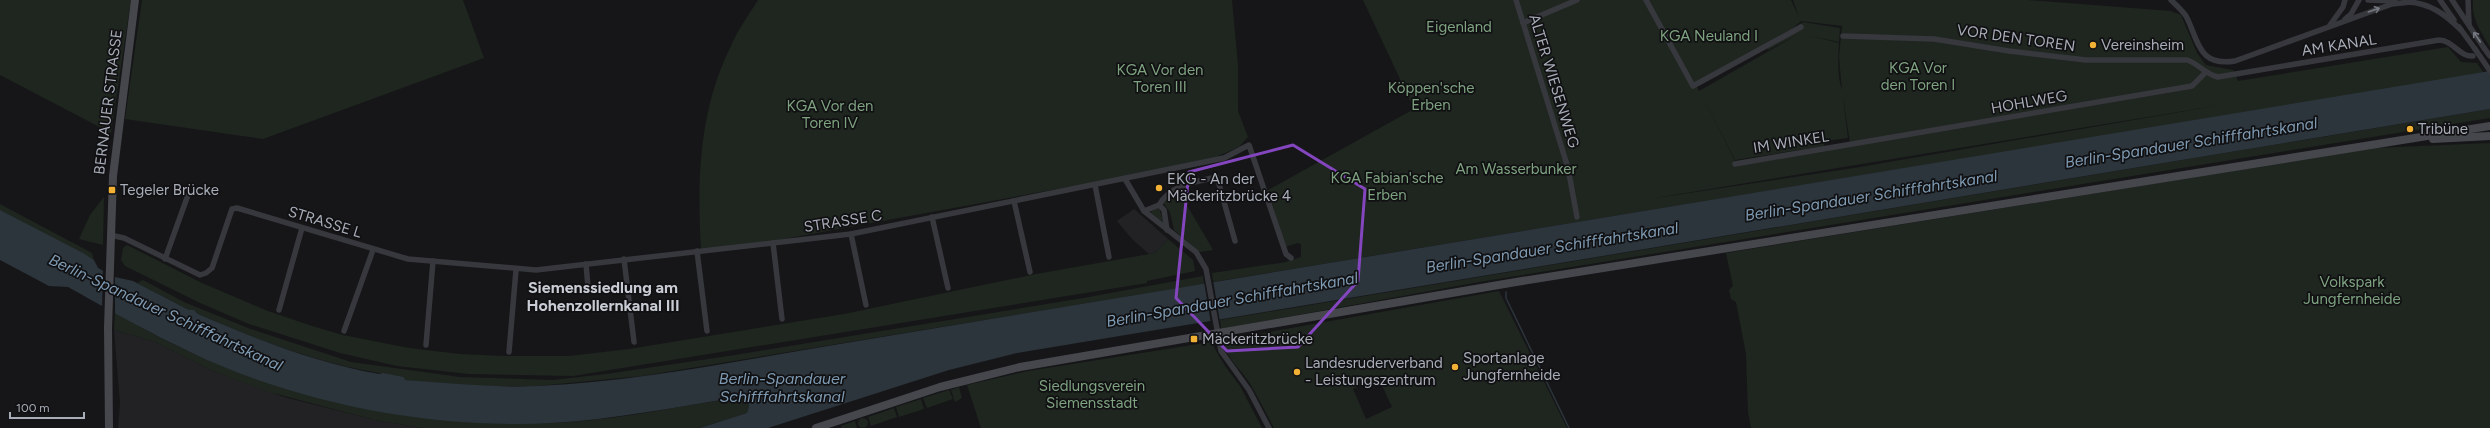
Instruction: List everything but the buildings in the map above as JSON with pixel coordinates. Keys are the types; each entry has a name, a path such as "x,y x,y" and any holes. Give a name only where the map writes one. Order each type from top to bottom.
{"main road":[{"name":"BERNAUER STRASSE","path":"109,428 108,312 110,236 116,142 136,0"},
{"path":"816,428 934,389 994,373 1217,332 2380,142 2486,127 2487,136 2380,142"}],"street":[{"name":"ALTER WIESENWEG","path":"1516,0 1568,168 1577,217"},
{"path":"1524,23 1577,0"},
{"path":"1646,0 1693,86 1800,27"},
{"path":"2171,0 2186,16 2201,51 2217,62 2235,61 2392,4 2411,2"},
{"path":"2321,30 2338,16 2345,0"},
{"path":"2338,23 2351,14 2359,0"},
{"path":"2368,0 2411,2 2434,8 2444,14 2461,31"},
{"path":"2440,0 2490,71"},
{"path":"2452,0 2490,56"},
{"path":"2468,0 2469,26"},
{"path":"2461,31 2469,26"},
{"name":"VOR DEN TOREN","path":"1843,36 1934,39 2009,51 2086,60 2187,60 2194,62 2205,73"},
{"name":"AM KANAL","path":"2205,73 2218,77 2439,40 2446,40 2462,52 2473,56"},
{"name":"HOHLWEG","path":"1851,145 2192,86 2205,73"},
{"name":"STRASSE C","path":"586,264 851,234 1224,158 1249,144 1286,254 1291,258"},
{"name":"IM WINKEL","path":"1735,164 1851,145"},
{"path":"1144,211 1159,205 1164,196 1178,187 1217,177 1235,241"},
{"path":"1125,179 1144,211 1196,252 1205,266 1217,332 1225,359 1249,390 1269,428"},
{"path":"1095,185 1109,257"},
{"path":"165,259 188,195"},
{"path":"1014,201 1030,272"},
{"path":"1159,205 1164,210 1168,230"},
{"name":"STRASSE L","path":"110,236 124,238 200,275 206,273 212,268 232,210 237,208 373,250 408,259 516,270 536,270 586,264"},
{"path":"932,217 948,288"},
{"path":"279,310 302,228"},
{"path":"851,234 866,305"},
{"path":"773,243 782,319"},
{"path":"344,331 373,250"},
{"path":"697,251 707,331"},
{"path":"624,259 634,342"},
{"path":"426,345 433,261"},
{"path":"586,264 588,287"},
{"path":"509,352 516,270"}],"highlighted area":[{"path":"1293,145 1365,189 1358,281 1298,347 1227,351 1176,298 1189,172"}],"shaded area":[{"path":"1134,209 1168,239 1155,253 1149,254 1132,239 1117,221"},
{"path":"114,330 153,341 213,371 284,397 375,420 422,428 118,428 120,403"}],"green space":[{"path":"0,0 131,0 111,133 0,75"},
{"path":"142,0 463,0 484,58 263,139 125,119"},
{"name":"KGA Vor den Toren IV","path":"758,0 1232,0 1238,66 1238,111 1248,137 1239,147 1216,157 1128,176 773,241 701,249 699,197 702,146 706,121 720,72 736,36"},
{"path":"1363,0 1791,0 1799,17 1793,0 2028,0 2171,11 2181,15 2197,53 2206,65 2233,70 2238,81 2448,47 2461,62 2477,63 2484,73 1213,282 1212,273 1286,262 1301,257 1301,244 1298,243 1285,247 1268,190 1414,109","holes":["1801,21 1842,26 1839,57 1842,90 1840,85 1838,61 1839,43 1811,36 1839,42 1840,28 1803,22 1767,47 1768,50 1797,35 1699,91 1696,85 1791,30","1703,97 1735,160 1824,146 1825,141 1848,138 1843,97 1850,143 1735,161","2221,105 1854,168 1649,199"]},
{"path":"2473,0 2490,0 2490,47 2475,19"},
{"path":"2490,109 2490,118 1479,282 1221,329 1220,320"},
{"name":"Volkspark Jungfernheide","path":"2490,143 2490,428 1751,428 1748,412 1746,354 1736,302 1731,299 1729,290 1733,286 1726,253 2374,148"},
{"path":"1178,190 1213,250 1200,252 1174,230 1170,212 1163,203 1166,197"},
{"path":"104,197 103,245 79,239 90,215"},
{"path":"0,204 92,253 94,260 0,210"},
{"path":"1159,208 1164,223 1151,213 1152,210"},
{"path":"1168,239 1193,260 1195,271 1147,281 1147,283 573,376 469,374 397,366 340,353 249,324 200,303 125,266 121,260 123,248 127,245 202,283 268,311 343,335 409,348 460,354 569,356 629,349 844,314 1036,274 1155,253"},
{"path":"1203,276 1204,284 642,376 537,386 462,386 405,380 404,377 351,368 274,345 223,325 198,314 197,312 189,310 137,283 143,280 184,302 248,328 351,362 460,377 553,380 606,374 735,355 1083,298"},
{"name":"Sportanlage Jungfernheide","path":"1499,291 1567,428 1274,428 1249,382 1230,358 1224,340","holes":["1378,377 1392,407 1366,419 1353,389"]},
{"path":"115,312 166,341 220,365 276,385 334,400 393,412 452,419 512,422 571,422 635,414 742,397 747,400 749,406 747,413 700,428 422,428 375,420 269,392 213,371 153,341 114,330"},
{"name":"Siedlungsverein Siemensstadt","path":"1211,342 1225,366 1240,386 1262,428 981,428 967,385 1028,371"},
{"path":"959,387 962,398 955,402 951,390"},
{"path":"949,390 953,399 927,408 923,398"},
{"path":"921,399 924,409 899,417 896,407"},
{"path":"894,408 897,417 871,426 868,417"},
{"path":"861,418 865,418 868,423 865,428 861,428 858,425 858,421"},
{"path":"855,421 857,428 841,428 841,426"}],"water":[{"name":"Berlin-Spandauer Schifffahrtskanal","path":"2490,71 2490,109 1017,353 949,370 768,428 700,428 747,413 749,406 747,400 742,397 622,416 550,423 476,423 438,420 365,409 293,391 233,371 161,338 68,287 49,286 0,260 0,210 83,253 94,260 98,268 115,277 133,281 189,310 194,310 198,314 243,333 288,350 333,364 379,374 383,373 404,377 405,380 505,386 538,386 578,383 699,368"}],"pier":[{"path":"103,268 115,274 115,314 102,307"},
{"path":"1213,280 1220,322 1211,324 1204,282"}],"waterway":[{"path":"1506,292 1506,298 1569,428"}],"place":[{"name":"Vereinsheim","path":"2093,45"},
{"name":"Tribüne","path":"2410,129"},
{"name":"EKG - An der Mäckeritzbrücke 4","path":"1159,188"},
{"name":"Tegeler Brücke","path":"112,190"},
{"name":"Mäckeritzbrücke","path":"1194,339"},
{"name":"Sportanlage Jungfernheide","path":"1455,367"},
{"name":"Landesruderverband - Leistungszentrum","path":"1297,372"}],"district":[{"name":"Siemenssiedlung am Hohenzollernkanal III","path":"603,296"}],"park label":[{"name":"Eigenland","path":"1459,27"},
{"name":"KGA Neuland I","path":"1709,36"},
{"name":"KGA Vor den Toren I","path":"1918,76"},
{"name":"KGA Vor den Toren III","path":"1160,78"},
{"name":"Köppen'sche Erben","path":"1431,96"},
{"name":"Am Wasserbunker","path":"1516,169"},
{"name":"KGA Fabian'sche Erben","path":"1387,186"}]}
